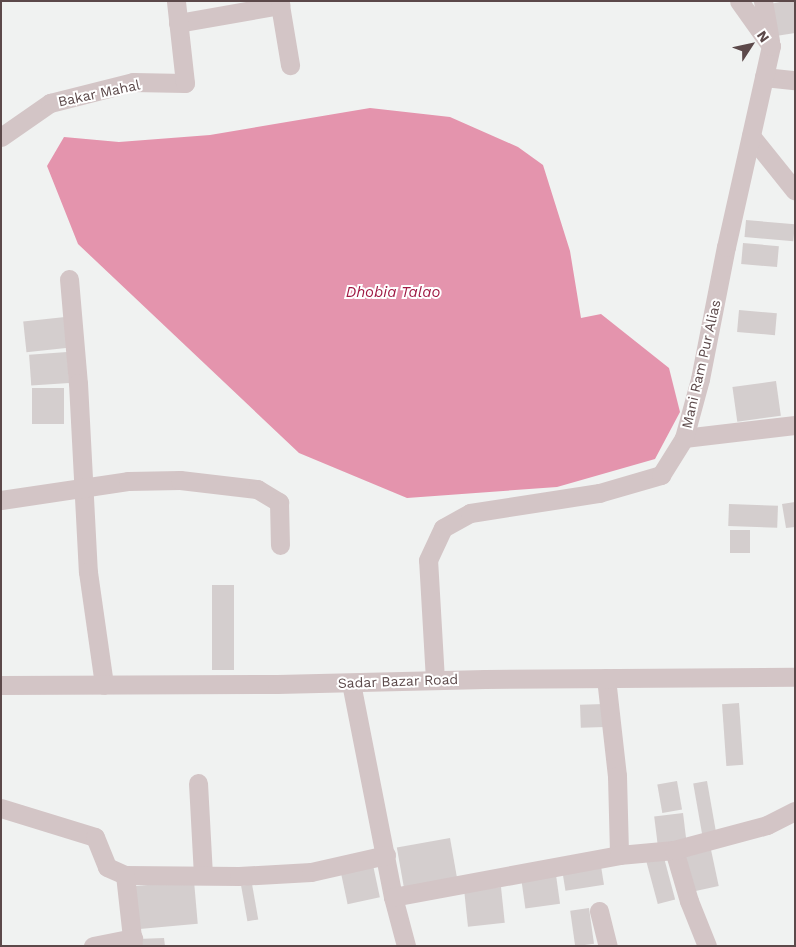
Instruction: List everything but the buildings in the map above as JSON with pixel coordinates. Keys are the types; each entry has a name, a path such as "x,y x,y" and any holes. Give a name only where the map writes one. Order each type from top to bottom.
{"street":[{"name":"Bakar Mahal","path":"1,137 50,103 133,82 185,83 176,1"},
{"path":"739,1 771,46"},
{"path":"763,1 771,46"},
{"path":"178,23 280,5 290,65"},
{"name":"Mani Ram Pur Alias","path":"435,680 428,560 443,528 470,513 599,493 661,475 684,438 700,379 771,46"},
{"path":"764,77 795,80"},
{"path":"751,136 795,191"},
{"path":"69,279 78,383 88,572 104,685"},
{"path":"684,438 795,425"},
{"path":"1,500 128,481 180,480 257,489 279,502 280,545"},
{"name":"Sadar Bazar Road","path":"1,685 795,677"},
{"path":"606,678 617,776 619,855"},
{"path":"351,682 393,897 406,946"},
{"path":"198,783 203,875"},
{"path":"1,808 95,837 107,867 125,875 312,872 386,855"},
{"path":"393,897 619,855 674,850 767,824 795,811"},
{"path":"674,850 689,901 705,945"},
{"path":"93,946 133,942 125,875"},
{"path":"599,911 608,946"}],"water":[{"name":"Dhobia Talao","path":"370,108 450,117 518,147 543,165 570,251 581,318 601,314 669,368 680,412 655,459 557,487 407,498 299,453 78,244 47,166 64,137 119,142 210,135"}]}
